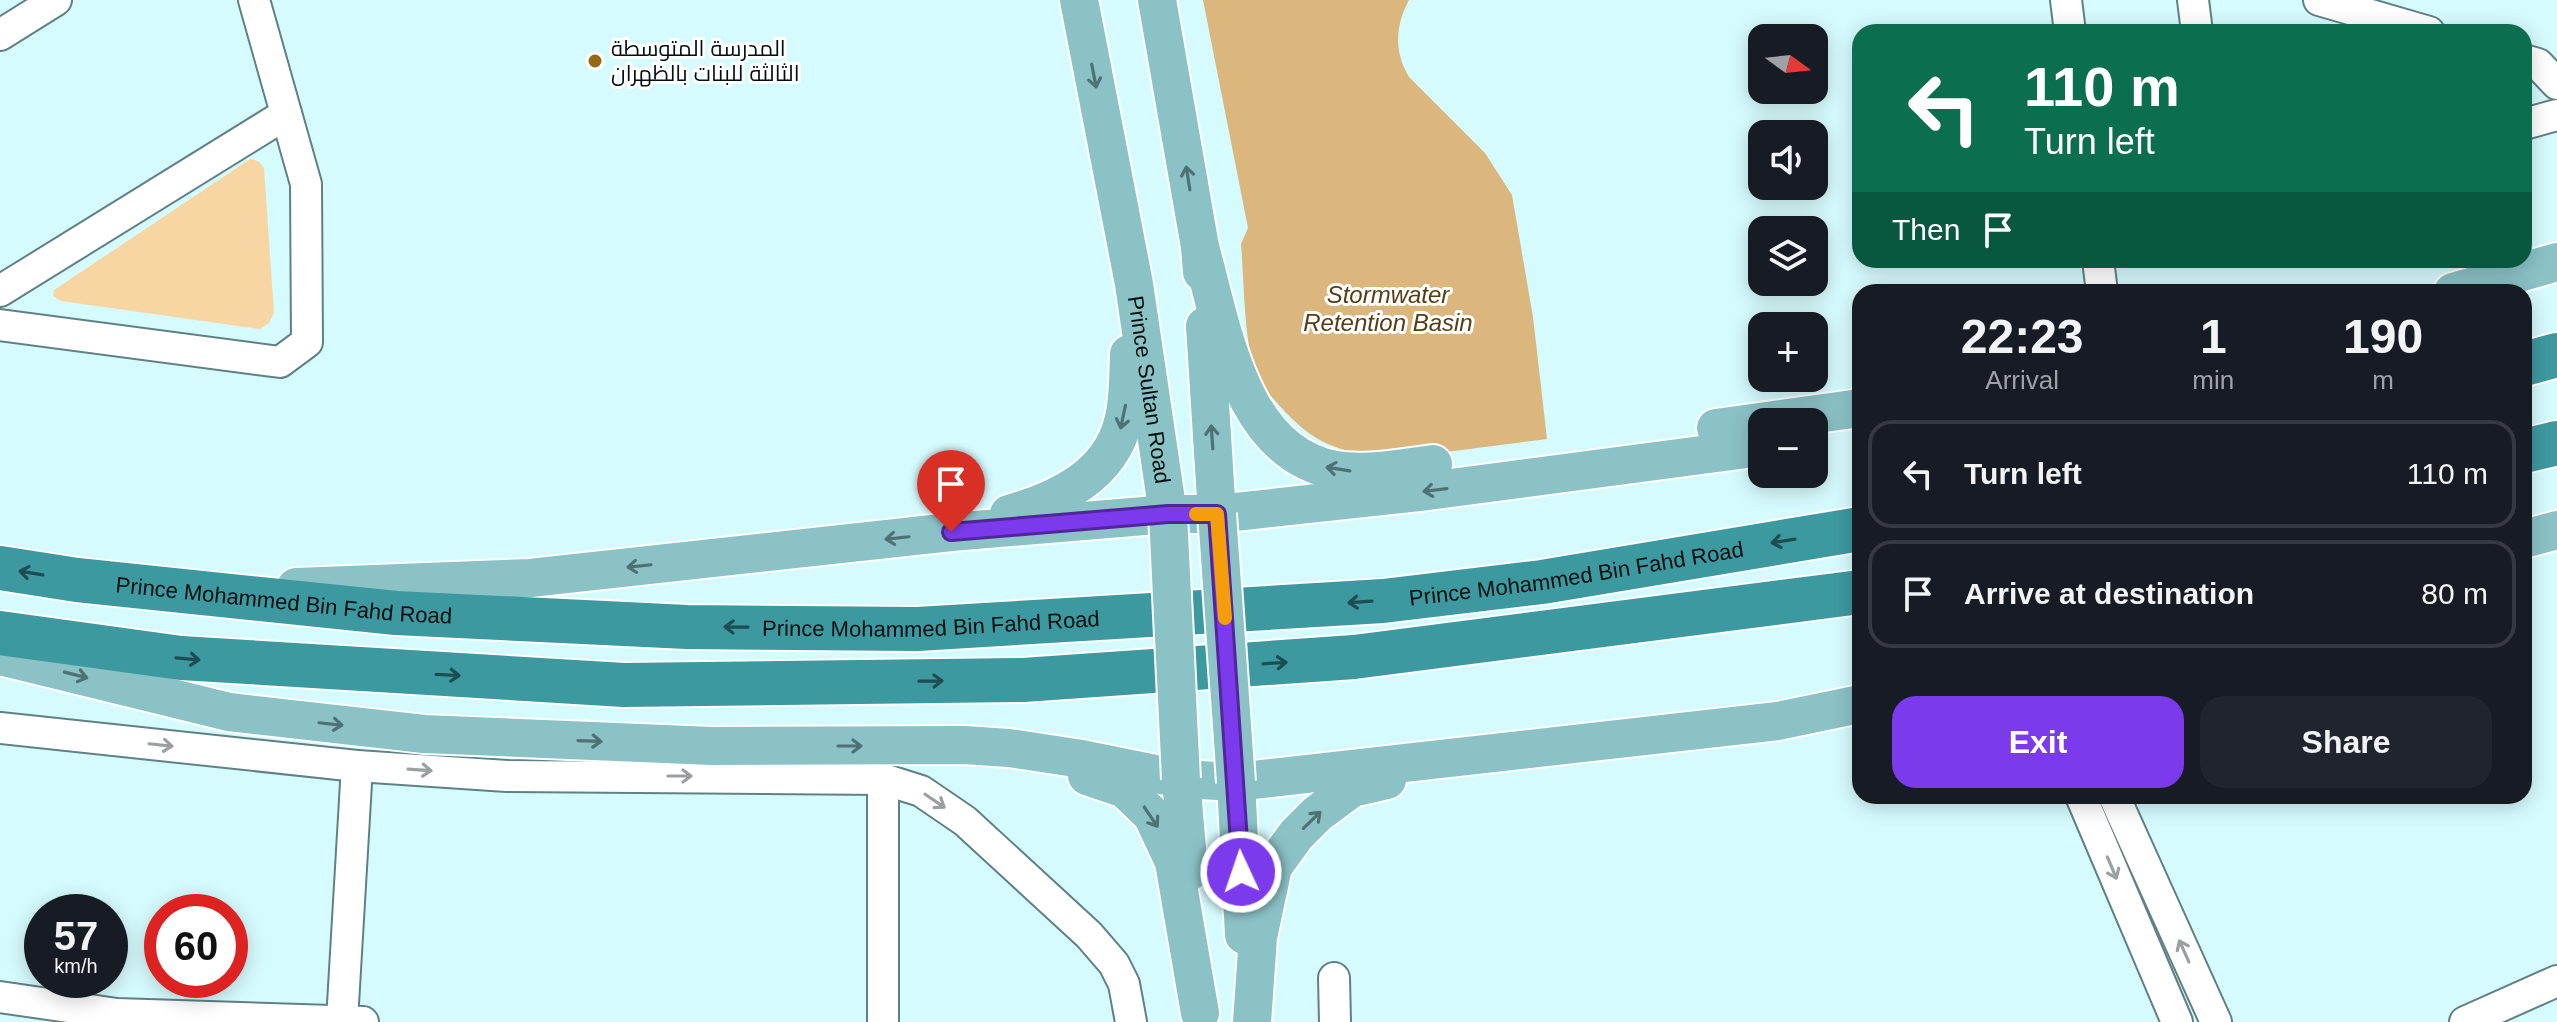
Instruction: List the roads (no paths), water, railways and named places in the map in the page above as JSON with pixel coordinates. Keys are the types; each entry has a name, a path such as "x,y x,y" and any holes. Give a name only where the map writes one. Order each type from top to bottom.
{"highway":[{"path":"2532,362 2557,355"},
{"path":"2532,449 2557,443"},
{"name":"Prince Mohammed Bin Fahd Road","path":"0,568 77,580 396,613 687,627 917,629 1383,601 1542,582 1852,530"},
{"path":"0,633 181,658 624,685 1023,680 1354,657 1852,593"}],"main road":[{"name":"Prince Sultan Road","path":"1079,0 1134,284 1168,514 1181,779 1201,1018"},
{"path":"1157,0 1200,247 1237,380 1265,427 1287,449 1311,463 1334,470 1358,472 1535,454 1852,409"},
{"path":"1200,247 1250,1022"},
{"path":"2481,284 2557,262"},
{"path":"951,532 1035,506 1066,492 1096,470 1110,452 1124,421 1134,284"},
{"path":"1828,435 1852,431"},
{"path":"77,580 315,587 530,578 951,532 1168,514 1217,514 1428,491 1748,449"},
{"path":"2532,537 2557,530"},
{"path":"0,656 229,712 424,734 712,746 964,745 1082,759 1181,779 1236,782 1778,721 1852,706"},
{"path":"1009,748 1125,789 1152,815 1174,862 1201,1018"},
{"path":"1250,1022 1258,937 1273,867 1296,835 1317,814 1352,788 1516,750"}],"street":[{"path":"0,35 56,0"},
{"path":"0,325 280,362 307,342 306,184 254,0"},
{"path":"2066,0 2069,24"},
{"path":"2193,0 2196,24"},
{"path":"2319,0 2402,24"},
{"path":"2532,62 2538,64 2557,84"},
{"path":"0,291 286,114"},
{"path":"2532,122 2557,115"},
{"path":"1778,721 1852,713"},
{"path":"0,728 357,766 507,776 883,779 921,791 965,821 1089,935 1114,964 1124,984 1131,1022"},
{"path":"342,1021 357,766"},
{"path":"883,779 883,1022"},
{"path":"2084,804 2177,1022"},
{"path":"2118,804 2216,1022"},
{"path":"1334,978 1335,1022"},
{"path":"2465,1022 2557,981"},
{"path":"0,997 116,1018 363,1022"}],"water":[{"name":"Stormwater Retention Basin","path":"1203,0 1409,0 1401,19 1398,39 1404,68 1409,77 1485,153 1512,195 1533,317 1547,439 1391,459 1372,456 1342,449 1316,438 1291,418 1266,390 1256,374 1249,346 1241,244 1248,228"}],"place":[{"name":"المدرسة المتوسطة الثالثة للبنات بالظهران","path":"595,61"}]}
